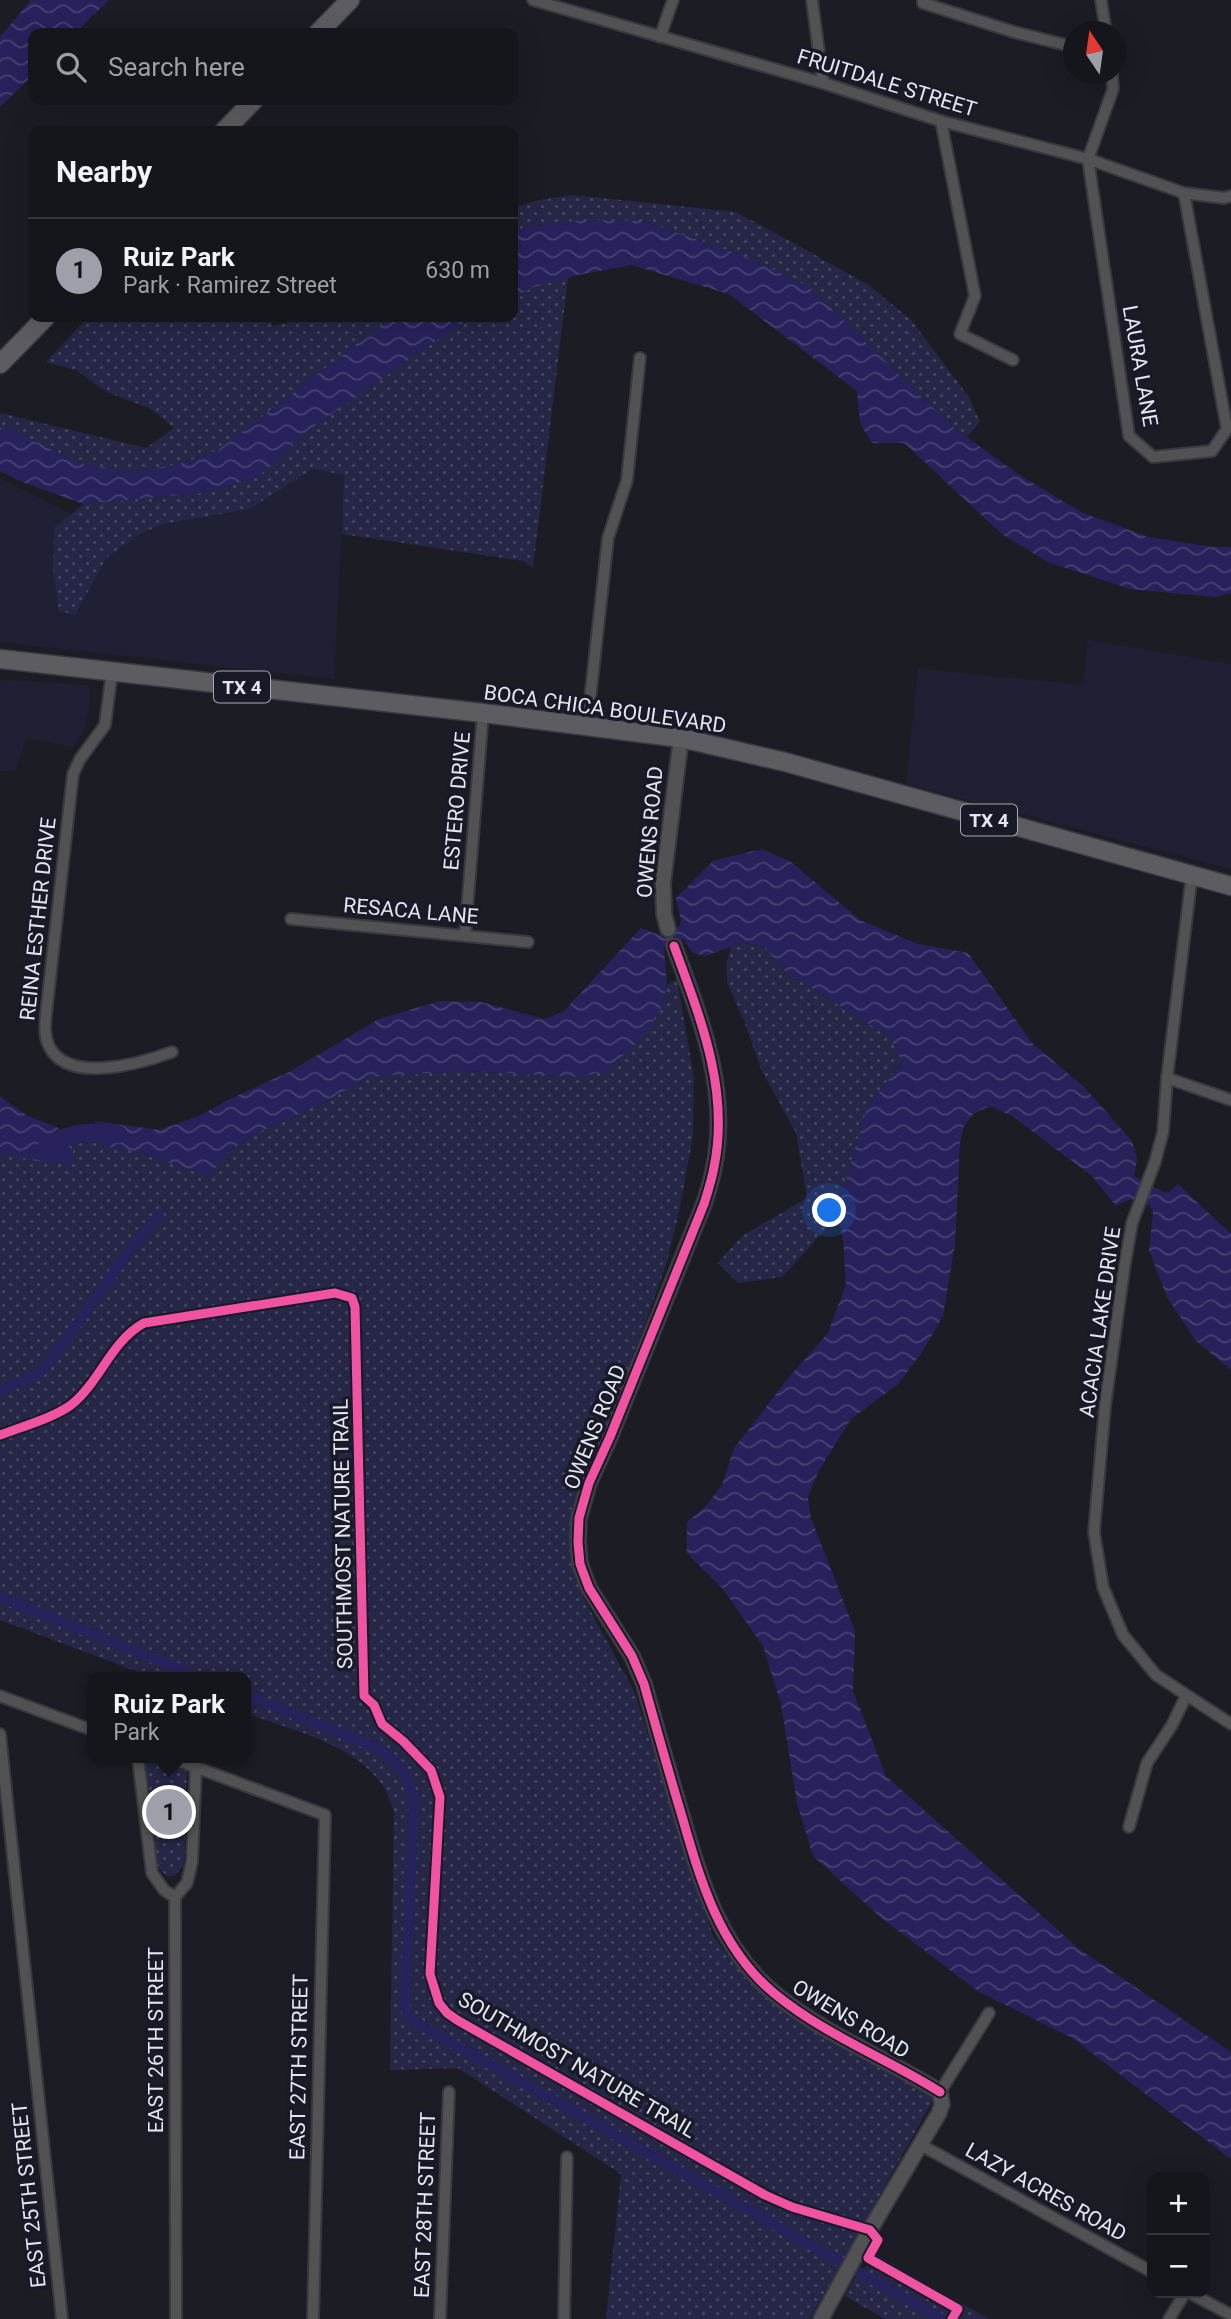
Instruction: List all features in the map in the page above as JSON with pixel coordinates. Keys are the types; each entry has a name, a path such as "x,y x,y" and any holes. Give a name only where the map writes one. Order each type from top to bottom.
{"main road":[{"path":"323,28 350,0"},
{"path":"229,126 249,105"},
{"path":"0,364 41,322"},
{"name":"BOCA CHICA BOULEVARD","path":"0,659 681,738 785,762 1231,886"}],"street":[{"name":"FRUITDALE STREET","path":"533,0 824,83 941,121 1088,159 1184,193 1224,198 1231,195"},
{"path":"660,37 673,0"},
{"path":"812,0 824,83"},
{"path":"923,0 923,3 1014,32 1063,44"},
{"path":"1101,0 1104,21"},
{"path":"1088,159 1113,84"},
{"path":"941,121 975,296 960,334 1013,360"},
{"name":"LAURA LANE","path":"1088,159 1129,436 1153,457 1212,451 1227,429 1184,193"},
{"path":"587,726 608,538 628,480 640,358"},
{"name":"REINA ESTHER DRIVE","path":"112,672 104,725 80,759 73,774 45,1034 50,1048 60,1059 73,1065 119,1067 172,1052"},
{"name":"ESTERO DRIVE","path":"464,935 483,713"},
{"name":"OWENS ROAD","path":"668,929 662,899 663,875 681,738"},
{"name":"ACACIA LAKE DRIVE","path":"1192,874 1163,1132 1155,1162 1132,1223 1105,1406 1094,1532 1103,1587 1123,1635 1156,1675 1231,1724"},
{"name":"RESACA LANE","path":"291,919 528,942"},
{"name":"OWENS ROAD","path":"674,946 702,1023 711,1057 718,1101 715,1166 704,1203 611,1437 589,1483 579,1518 580,1564 589,1588 632,1656 643,1684 697,1869 724,1933 742,1959 773,1993 804,2016 940,2092"},
{"path":"1167,1078 1231,1100"},
{"path":"0,1696 87,1728"},
{"path":"1129,1827 1146,1763 1172,1725 1186,1696"},
{"name":"EAST 25TH STREET","path":"0,1734 62,2319"},
{"path":"139,1763 152,1873 164,1890 175,1896"},
{"path":"187,1763 196,1766"},
{"name":"EAST 26TH STREET","path":"176,2319 175,1896 187,1883 192,1862 196,1766"},
{"name":"EAST 27TH STREET","path":"196,1766 325,1815 313,2319"},
{"path":"821,2319 939,2113 942,2105 940,2092 989,2013"},
{"name":"EAST 28TH STREET","path":"440,2319 449,2092"},
{"name":"LAZY ACRES ROAD","path":"921,2145 1147,2269"},
{"path":"564,2319 567,2157"},
{"path":"1169,2319 1184,2298"},
{"path":"1197,2298 1231,2315"}],"shaded area":[{"path":"573,195 736,212 870,286 911,320 969,397 980,422 967,437 955,429 809,287 744,256 643,221 585,220 525,227 518,231 518,206"},
{"path":"568,278 533,568 523,561 342,534 344,475 313,469 249,509 168,523 143,532 107,557 75,615 59,611 53,569 54,528 84,504 212,492 260,475 317,424 459,325 465,322 518,322 518,294 533,287"},
{"path":"83,322 271,322 272,326 291,322 385,322 219,450 177,465 127,472 77,462 10,429 0,428 0,413 146,448 174,428 151,409 107,392 76,370 46,362"},
{"path":"301,459 345,462 334,679 0,642 0,478 79,518 261,497"},
{"path":"1088,640 1231,664 1231,869 906,784 918,669 1083,685"},
{"path":"0,680 89,685 89,709 85,728 74,747 26,738 15,772 0,771"},
{"path":"742,943 764,946 786,972 890,1037 902,1061 867,1108 837,1210 825,1230 782,1277 738,1283 718,1263 742,1236 807,1198 796,1133 761,1069 727,982 727,961 731,947"},
{"path":"677,979 694,1078 693,1136 666,1265 571,1530 571,1557 584,1599 634,1691 713,1936 748,1981 800,2018 926,2092 933,2100 810,2319 606,2319 621,2174 458,2068 390,2070 394,1812 385,1789 371,1772 356,1759 321,1740 251,1715 251,1672 139,1672 0,1620 0,1144 73,1154 72,1143 95,1138 102,1146 134,1151 209,1176 227,1153 253,1135 323,1103 370,1077 463,1071 581,1077 662,1006 667,985"},
{"path":"146,1763 161,1763 187,1771 184,1866 174,1876 167,1876 157,1867"},
{"path":"158,1794 179,1794 178,1829 157,1829"},
{"path":"877,2255 989,2319 885,2319 845,2296 856,2276"}],"water":[{"path":"31,0 109,0 80,28 28,28 28,80 0,107 0,37"},
{"path":"585,220 643,221 744,256 809,287 955,429 1021,476 1081,512 1148,537 1213,547 1231,547 1231,593 1215,597 1130,589 1048,562 1003,535 904,443 872,443 860,423 857,391 729,294 631,265 578,275 534,287 518,295 518,231 525,227"},
{"path":"385,322 465,322 317,424 260,475 212,492 84,504 22,482 0,471 0,428 10,429 77,462 127,472 177,465 217,451"},
{"path":"762,849 791,862 860,920 918,944 968,953 1032,1043 1083,1086 1132,1141 1137,1158 1134,1176 1164,1192 1169,1192 1178,1184 1231,1234 1231,1370 1195,1340 1167,1297 1149,1250 1153,1213 1150,1206 1131,1199 1116,1206 1092,1176 1012,1116 990,1106 973,1114 964,1126 960,1143 955,1244 943,1316 921,1354 898,1384 851,1419 819,1470 808,1497 811,1518 855,1631 853,1691 886,1776 1079,1949 1231,2052 1231,2159 1072,2038 979,1992 880,1917 813,1856 797,1803 781,1704 763,1646 723,1589 687,1553 687,1522 706,1506 722,1485 734,1448 790,1376 828,1333 846,1284 843,1240 837,1210 867,1108 902,1062 890,1037 786,972 764,946 742,943 705,956 693,953 683,939 664,947 667,985 662,1006 646,1033 608,1070 581,1077 463,1071 370,1077 323,1103 253,1135 227,1153 209,1176 134,1151 102,1146 95,1138 95,1121 159,1130 197,1117 289,1072 379,1019 440,1001 481,1002 544,1019 563,1012 641,928 659,935 679,927 681,920 676,898 713,861"},
{"path":"0,1096 25,1114 64,1132 73,1154 51,1164 0,1153"}],"waterway":[{"path":"47,1145 82,1134 118,1134"},
{"path":"64,1158 68,1162"},
{"path":"0,1391 37,1375 50,1362 130,1250 159,1215"},
{"path":"0,1597 188,1672"},
{"path":"251,1697 380,1749 398,1765 406,1777 414,1799 405,2004 408,2016 942,2319"}],"cycle path":[{"path":"674,946 710,1054 718,1110 714,1167 704,1204 589,1483 579,1518 580,1564 589,1588 632,1656 644,1684 704,1887 739,1956 756,1976 794,2009 940,2092"},
{"name":"SOUTHMOST NATURE TRAIL","path":"0,1435 46,1418 71,1405 90,1385 123,1340 144,1323 335,1293 352,1298 355,1307 364,1696 374,1705 382,1724 431,1770 440,1797 430,1974 439,2003 457,2020 765,2195 792,2207 870,2230 878,2240 868,2258 958,2309 952,2319"}],"place":[{"name":"Ruiz Park","path":"169,1812"}]}
